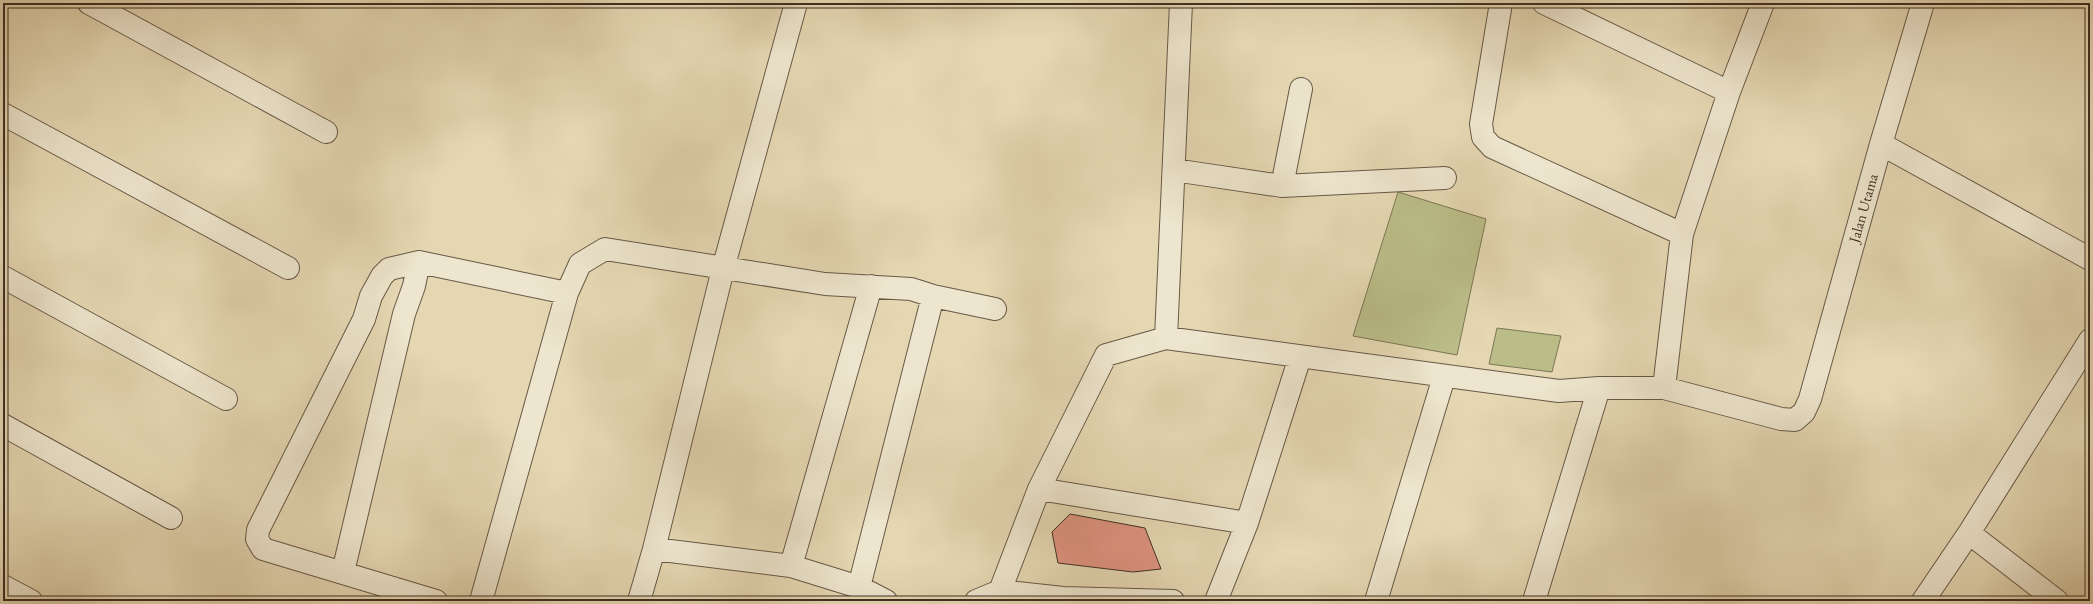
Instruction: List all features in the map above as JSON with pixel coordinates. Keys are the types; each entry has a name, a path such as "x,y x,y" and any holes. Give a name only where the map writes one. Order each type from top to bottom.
{"street":[{"path":"89,3 326,132"},
{"path":"639,601 654,549 723,269 796,3"},
{"path":"1166,338 1181,3"},
{"path":"1501,3 1481,124 1483,137 1492,147 1682,234"},
{"path":"1544,3 1729,92"},
{"path":"1000,591 1039,489 1106,355 1166,338 1444,377 1559,391 1599,388 1664,388 1682,234 1729,92 1763,3"},
{"name":"Jalan Utama","path":"1664,388 1780,420 1795,420 1804,412 1810,399 1881,144 1923,3"},
{"path":"1282,186 1301,89"},
{"path":"3,114 288,268"},
{"path":"1881,144 2090,259"},
{"path":"1174,170 1282,186 1444,178"},
{"path":"481,601 567,293 580,264 605,249 723,269 825,284 911,289 933,296 995,309"},
{"path":"436,601 263,549 257,539 258,530 364,319 371,296 382,276 389,269 419,262 567,293"},
{"path":"343,572 402,322 414,286 419,262"},
{"path":"3,277 226,399"},
{"path":"792,566 871,286"},
{"path":"859,587 933,296"},
{"path":"1923,601 1969,533 2090,340"},
{"path":"1216,601 1247,523 1300,357"},
{"path":"1376,601 1444,377"},
{"path":"1534,601 1599,388"},
{"path":"3,425 171,518"},
{"path":"1039,489 1247,523"},
{"path":"1969,533 2057,601"},
{"path":"654,549 792,566 859,587 886,601"},
{"path":"3,586 32,601"},
{"path":"976,601 1000,591 1063,598 1173,601"}],"green space":[{"path":"1398,192 1486,219 1457,355 1353,336"},
{"path":"1497,328 1561,336 1552,372 1489,364"}],"building":[{"path":"1070,514 1145,528 1161,569 1133,572 1058,563 1052,532"}]}
